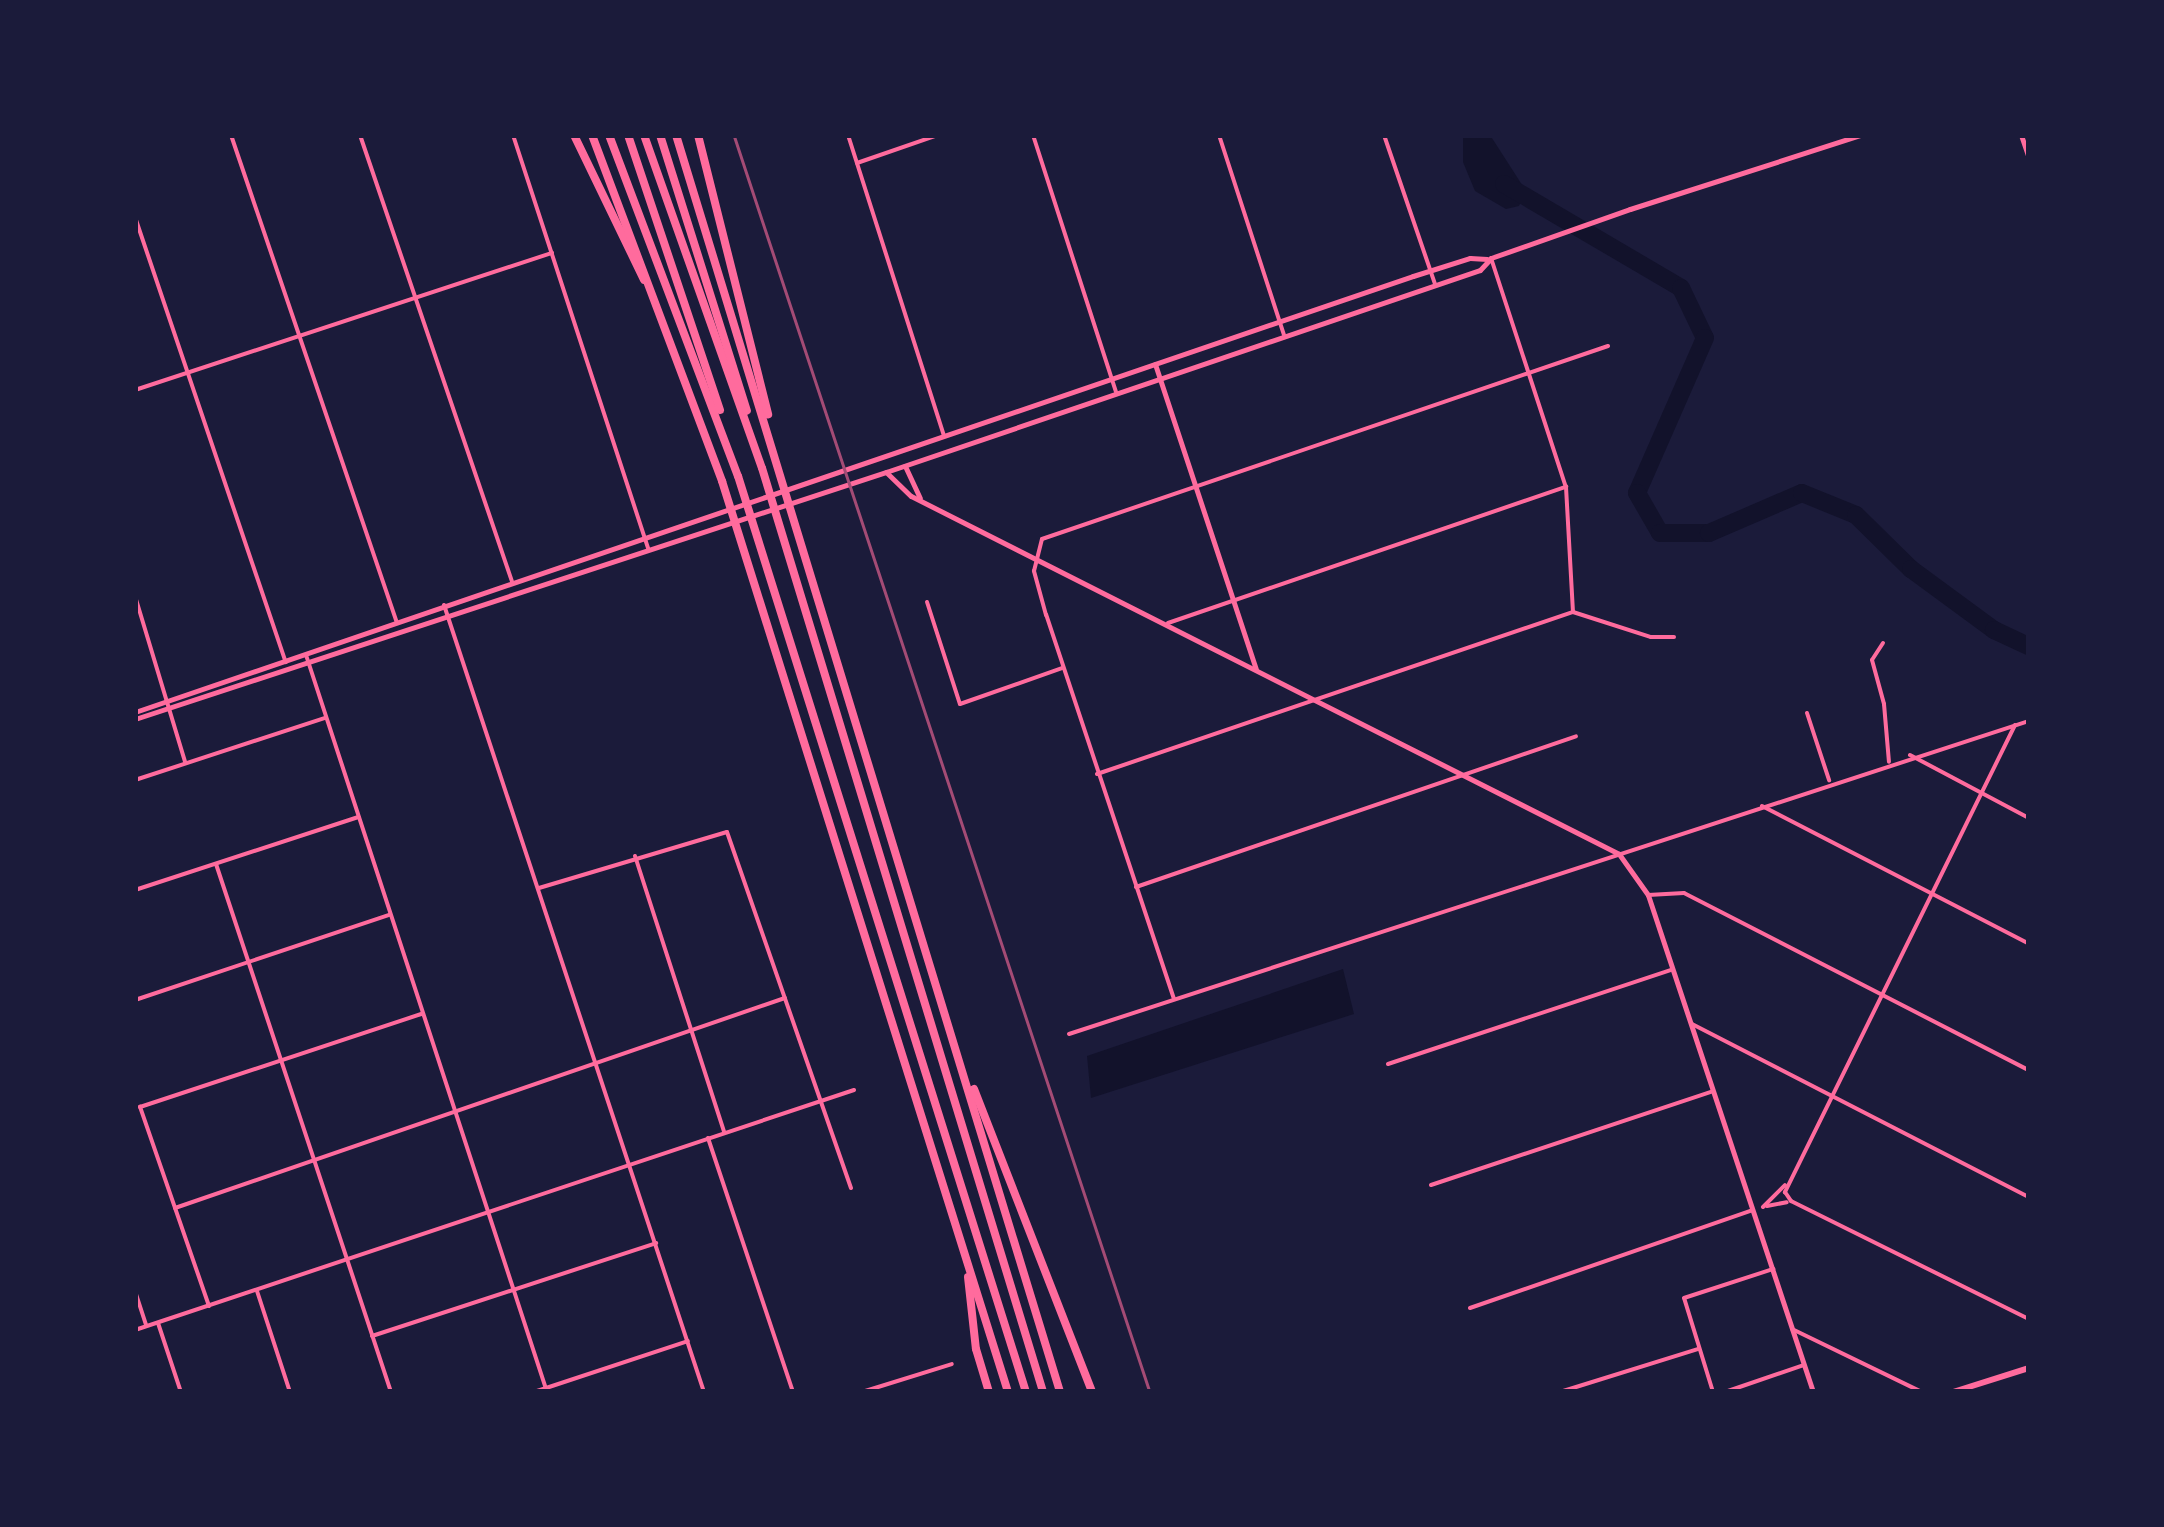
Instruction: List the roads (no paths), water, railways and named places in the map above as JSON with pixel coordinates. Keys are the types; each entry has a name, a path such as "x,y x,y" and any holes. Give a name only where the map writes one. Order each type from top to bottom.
{"highway":[{"path":"574,135 659,309"},
{"path":"592,135 722,481 1008,1392"},
{"path":"609,135 727,442"},
{"path":"628,135 695,322 727,442 1026,1392"},
{"path":"644,135 762,468"},
{"path":"660,135 1043,1392"},
{"path":"676,135 1060,1392"},
{"path":"698,135 741,286 778,462"},
{"path":"963,1066 1002,1148 1092,1392"},
{"path":"966,1258 976,1350 989,1392"}],"main road":[{"path":"1953,1392 2029,1368"}],"street":[{"path":"231,135 398,624"},
{"path":"360,135 512,581"},
{"path":"512,135 648,550"},
{"path":"848,135 944,436"},
{"path":"857,163 938,135"},
{"path":"1033,135 1116,393"},
{"path":"1219,135 1284,336"},
{"path":"1384,135 1436,284"},
{"path":"307,658 512,581 1112,378 1430,271 1489,258 1861,135"},
{"path":"2022,135 2029,158"},
{"path":"135,216 286,665"},
{"path":"135,390 552,253"},
{"path":"135,716 170,700 447,616 905,466 1480,270 1489,258"},
{"path":"1489,258 1566,487 1573,612"},
{"path":"1174,999 1062,668 1034,572 1042,539 1608,346"},
{"path":"1155,364 1192,487 1256,669"},
{"path":"905,466 920,498"},
{"path":"886,472 920,498 1037,555 1456,776 1619,854 1648,895 1813,1392"},
{"path":"1168,623 1566,487"},
{"path":"135,596 170,700 166,709 185,764"},
{"path":"927,602 960,704 1062,668"},
{"path":"444,605 704,1392"},
{"path":"1097,774 1573,612 1651,637 1674,637"},
{"path":"1239,660 1244,642"},
{"path":"1883,642 1872,660 1888,762"},
{"path":"307,658 546,1390"},
{"path":"135,716 166,709 286,665"},
{"path":"1807,714 1830,781"},
{"path":"135,780 326,717"},
{"path":"1069,1034 1888,762 2029,721"},
{"path":"1791,1201 1762,1208 1785,1189 2015,724"},
{"path":"1136,887 1576,736"},
{"path":"1910,755 2029,818"},
{"path":"1762,806 2029,944"},
{"path":"135,890 358,817"},
{"path":"537,888 634,856 727,832 851,1188"},
{"path":"634,856 724,1132"},
{"path":"216,864 390,1392"},
{"path":"1648,895 1684,893 2029,1070"},
{"path":"135,1000 389,914"},
{"path":"1388,1064 1673,969"},
{"path":"175,1208 785,998"},
{"path":"209,1306 140,1107 422,1014"},
{"path":"1692,1024 2029,1196"},
{"path":"135,1330 854,1090"},
{"path":"1431,1185 1713,1092"},
{"path":"708,1138 793,1392"},
{"path":"1785,1189 1791,1201 2029,1319"},
{"path":"1470,1308 1753,1210"},
{"path":"372,1336 656,1243"},
{"path":"1712,1392 1684,1298 1772,1269"},
{"path":"135,1291 146,1326"},
{"path":"257,1291 290,1392"},
{"path":"158,1323 182,1392"},
{"path":"1792,1329 1922,1392"},
{"path":"534,1392 688,1341"},
{"path":"1560,1392 1700,1349"},
{"path":"862,1392 952,1364"},
{"path":"1724,1392 1804,1365"}],"waterway":[{"path":"1504,184 1681,288 1705,338 1637,493 1660,533 1709,533 1802,493 1856,515 1911,569 1994,630 2029,646"}],"railway":[{"path":"734,135 1150,1392"}]}
